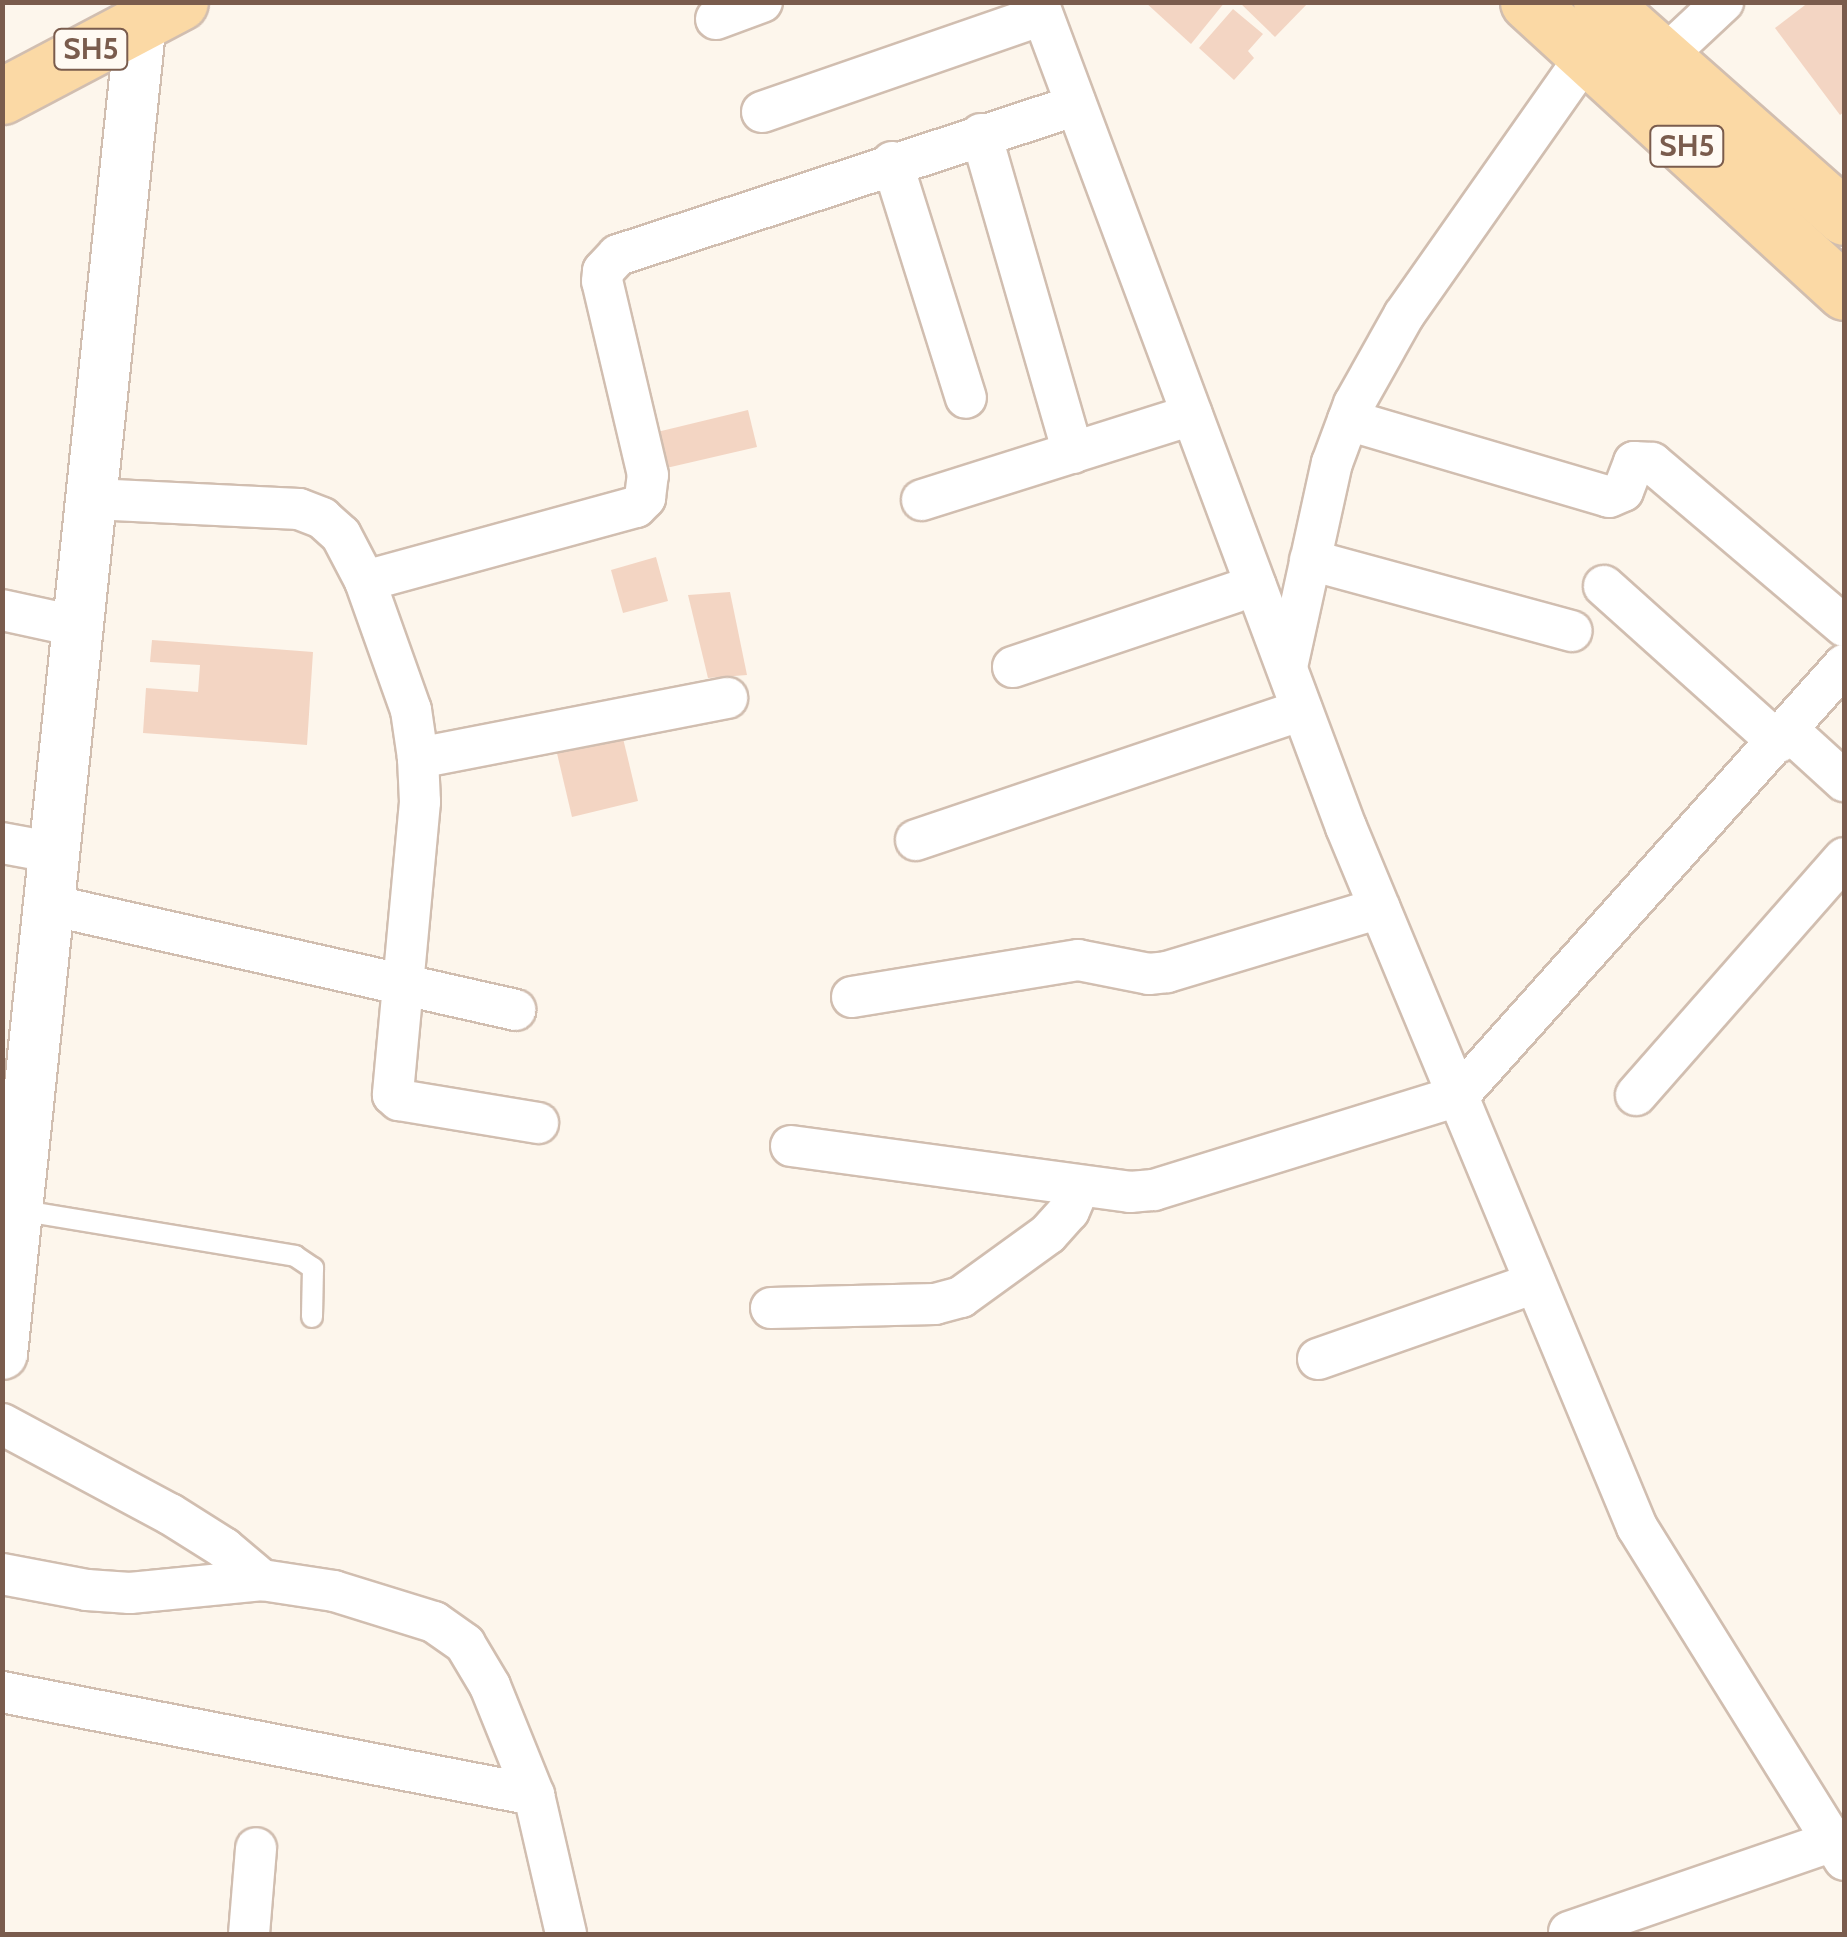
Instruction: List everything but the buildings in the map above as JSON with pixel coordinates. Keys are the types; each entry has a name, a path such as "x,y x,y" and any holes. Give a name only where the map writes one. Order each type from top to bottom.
{"main road":[{"name":"SH5","path":"1528,2 1587,55 1646,73 1844,218"},
{"name":"SH5","path":"1601,2 1646,73 1844,292"},
{"name":"SH5","path":"2,56 142,8"},
{"name":"SH5","path":"2,96 142,8"}],"street":[{"path":"716,19 762,2"},
{"path":"1646,73 1723,2"},
{"path":"4,1335 142,8"},
{"path":"762,112 1040,8 1302,710 1637,1527 1838,1851 1568,1932"},
{"path":"1286,667 1332,463 1348,420 1404,315 1587,55"},
{"path":"365,581 636,507 645,498 648,474 602,281 608,262 618,255 892,162 1076,105"},
{"path":"981,134 1073,453"},
{"path":"892,162 966,398"},
{"path":"922,500 1192,416"},
{"path":"1348,420 1609,496 1623,491 1634,462 1652,463 1844,626"},
{"path":"93,499 299,509 322,518 341,535 365,581 411,710 418,758 420,802 393,1095 399,1100 538,1123"},
{"path":"1310,560 1572,631"},
{"path":"1012,667 1256,585"},
{"path":"1604,586 1844,782"},
{"path":"2,610 80,627"},
{"path":"791,1146 1079,1188 1154,1190 1458,1096 1844,665"},
{"path":"418,758 727,698"},
{"path":"916,840 1302,710"},
{"path":"2,843 56,853"},
{"path":"1636,1095 1844,858"},
{"path":"50,905 515,1010"},
{"path":"852,997 1078,960 1150,974 1167,972 1380,908"},
{"path":"771,1308 935,1304 961,1297 1048,1234 1069,1211 1079,1188"},
{"path":"1318,1359 1535,1283"},
{"path":"2,1424 170,1514 224,1548 262,1580"},
{"path":"2,1574 87,1590 130,1592 262,1580 334,1591 434,1622 466,1644 490,1686 534,1795 566,1934"},
{"path":"2,1692 534,1795"},
{"path":"249,1934 256,1848"}],"lane":[{"path":"18,1210 296,1256 313,1268 312,1316"}]}
